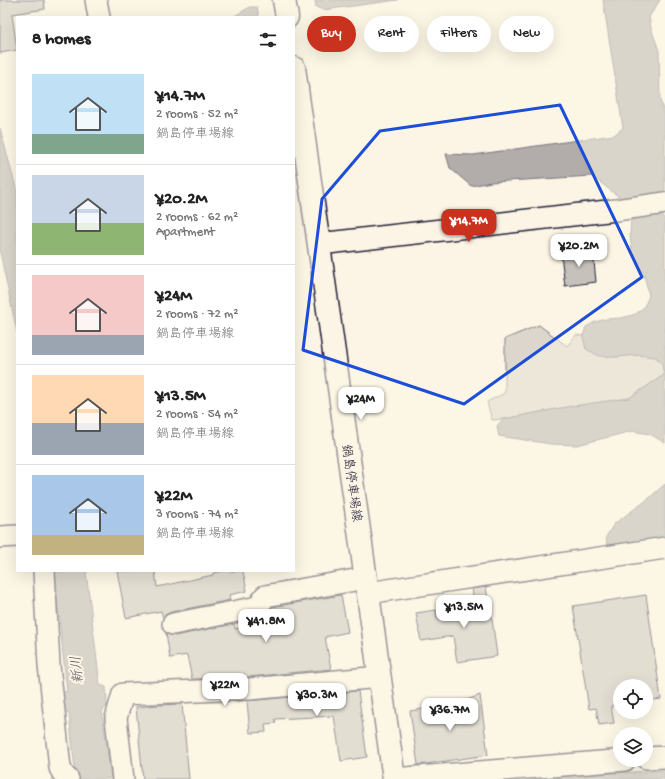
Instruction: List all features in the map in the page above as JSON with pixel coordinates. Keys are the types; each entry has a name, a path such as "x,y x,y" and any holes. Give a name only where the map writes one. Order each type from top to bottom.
{"main road":[{"path":"284,0 287,16"},
{"name":"鍋島停車場線","path":"295,75 394,779"}],"street":[{"path":"96,0 99,16"},
{"path":"319,244 665,203"},
{"path":"0,537 16,536"},
{"path":"173,624 258,607 265,596 367,586 665,548"},
{"path":"44,572 49,666 60,768 65,777 68,779"},
{"path":"123,779 116,718 122,694 249,689 380,677"},
{"path":"653,758 665,757"},
{"path":"394,779 613,761"}],"highlighted area":[{"path":"560,105 642,277 464,404 303,350 322,199 380,131"}],"shaded area":[{"path":"539,325 567,346 576,335 583,336 586,349 614,357 639,355 656,357 662,364 664,375 629,398 492,420 487,402 505,393 505,339"}],"water":[{"path":"315,0 398,0 323,10 316,7"},
{"path":"603,0 660,0 649,17 659,51 660,100 665,116 665,194 623,200 592,176 491,182 471,186 450,168 446,154 473,155 614,135 623,128"},
{"path":"250,7 257,7 259,16 235,16"},
{"path":"0,128 16,188 16,327 0,252"},
{"path":"662,215 665,219 665,443 650,434 632,431 577,445 551,444 499,436 497,426 503,419 567,407 629,398 664,375 662,364 656,357 639,355 614,357 599,356 586,349 583,336 586,327 595,322 606,319 622,318 636,314 644,307 649,296 644,274 632,252 630,235 631,217"},
{"path":"665,484 665,538 607,545 606,537 614,524 647,500"},
{"name":"新川","path":"54,572 86,572 100,685 106,687 107,706 102,711 111,779 76,779 69,713 62,711 60,694 67,691"},
{"path":"665,770 665,779 521,779 648,771"}],"building":[{"path":"0,0 44,0 45,9 12,14 16,50 0,53"},
{"path":"593,251 596,282 565,286 561,255"},
{"path":"117,572 155,572 157,587 213,575 213,573 218,572 243,572 247,591 229,595 230,600 171,612 163,618 161,611 126,618"},
{"path":"486,587 497,656 457,662 453,636 421,641 416,613 436,610 437,619 476,613 472,589"},
{"path":"341,595 348,632 325,637 331,669 248,677 244,677 244,674 224,678 192,679 187,655 170,658 166,633 175,636 234,624 235,629 270,622 268,613 272,607"},
{"path":"646,595 661,699 653,700 653,679 613,679 613,706 611,706 614,723 599,725 596,708 589,709 573,606"},
{"path":"358,691 367,757 341,761 334,716 275,719 276,723 265,724 266,732 250,733 247,701"},
{"path":"480,695 488,755 418,765 410,711 456,704"},
{"path":"182,704 189,779 143,779 136,707"}]}
